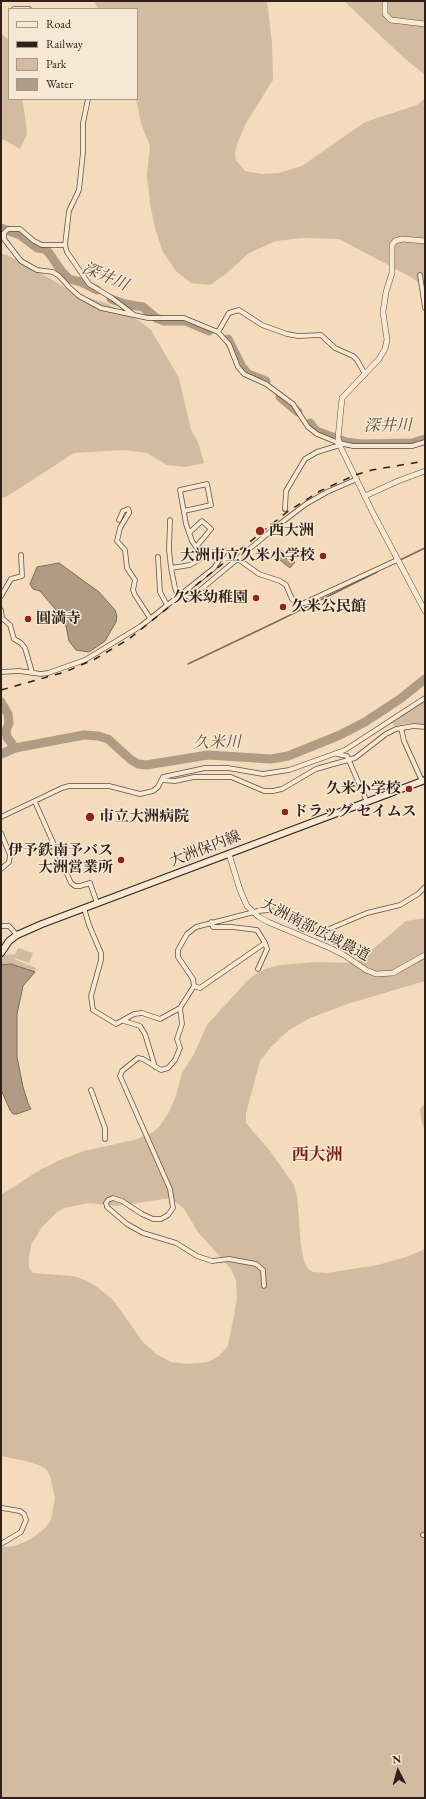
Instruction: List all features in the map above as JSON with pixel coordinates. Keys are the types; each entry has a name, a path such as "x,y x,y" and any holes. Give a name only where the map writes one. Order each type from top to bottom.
{"main road":[{"name":"大洲保内線","path":"1,953 9,942 17,935 37,926 424,781"}],"street":[{"path":"385,1 385,14 391,20 425,24"},
{"path":"88,100 83,123 83,152 79,190 69,211 65,245 67,252 89,284 134,314"},
{"path":"65,245 42,245 34,241 20,229 8,229 4,233 4,239 7,244 28,266 52,272 59,276 70,288 92,304 101,308 148,318 184,318 218,332 229,344 238,367 244,374 266,384 293,404 308,426 317,434 339,442 367,447 412,446 425,442"},
{"path":"425,241 402,239 395,241 392,245 392,273 386,292 383,312 387,340 385,349 379,359 342,398 340,404 339,442 397,560 425,611"},
{"path":"1,244 7,244"},
{"path":"420,275 425,308"},
{"path":"218,332 229,313 239,310 262,324 287,334 298,336 321,335 335,348 353,356 365,374"},
{"path":"285,509 286,491 305,459 339,442"},
{"path":"365,496 405,478 425,471"},
{"path":"170,520 169,550 175,588 180,595 189,597 306,504 327,492 357,479"},
{"path":"171,568 190,565 203,557 193,544 189,533 184,511 180,490 207,484 211,505 184,511"},
{"path":"119,520 123,511 128,509 129,513 120,528 117,541 125,550 127,568 135,580 133,590 135,595 150,618"},
{"path":"189,533 202,521 211,529 196,547"},
{"path":"1,672 19,671 48,674 85,660 127,636 167,606 214,568 225,551"},
{"path":"1,596 11,579 22,576 21,555"},
{"path":"158,557 160,592 167,606"},
{"path":"238,559 259,574 280,581 286,585 292,599 304,603 397,560"},
{"path":"1,610 2,618 10,625 14,639 21,643 25,648 32,672"},
{"path":"1,817 69,786 109,786 140,794 152,791 163,777 217,767 263,774 276,773 330,755 355,744 425,698"},
{"path":"162,780 231,777 264,791 273,791 282,789 316,769 350,760 364,753 386,734 401,728 414,726 425,727"},
{"path":"401,728 404,741 424,781"},
{"path":"330,755 347,756 367,802"},
{"path":"35,802 71,883 75,886 90,883 97,903"},
{"path":"1,833 10,855 9,862 1,869"},
{"name":"大洲南部広域農道","path":"229,854 242,895 252,912 268,922 330,948 344,955 366,970 376,974 393,973 425,955"},
{"path":"84,908 89,925 101,953 101,960 91,996 93,1010 116,1024 124,1021 134,1014 142,1013 160,1020 180,1008 194,986 193,979 178,957 178,950 190,930 211,922 252,912 268,910 288,917 302,929 322,932 367,913 400,905 418,894 425,887"},
{"path":"211,922 214,927 232,927 257,930 267,949 258,970"},
{"path":"1,926 9,926 17,935"},
{"path":"194,986 200,988 265,943"},
{"path":"180,1008 182,1024 177,1039 180,1048 175,1060 168,1068 161,1070 143,1059 138,1058 122,1071 120,1076 170,1189 173,1208 161,1219 153,1219 122,1201 113,1198 108,1200 106,1203 107,1207 127,1224 143,1233 176,1243 197,1256 212,1261 229,1259 256,1264 263,1270 264,1286"},
{"path":"124,1021 140,1026 146,1034 155,1067"},
{"path":"91,1090 105,1128 106,1139"},
{"path":"1,1544 21,1532 26,1520 24,1514 20,1511 2,1508"}],"green space":[{"path":"94,1 267,1 272,42 273,80 246,123 238,142 235,152 236,160 245,171 262,174 279,173 302,166 365,122 417,105 425,98 425,287 409,276 339,239 302,238 276,241 249,253 227,273 210,285 191,283 176,271 163,252 155,228 150,203 147,175 150,146 141,123 136,100 138,100 138,8 98,8"},
{"path":"344,1 425,1 425,75 403,57"},
{"path":"1,33 8,39 8,100 22,100 27,134 20,149 1,138"},
{"path":"1,254 7,255 30,267 78,295 106,303 138,320 151,330 179,378 191,430 198,442 204,463 185,467 167,465 147,453 124,450 74,453 6,497 1,498"},
{"path":"425,700 425,724 411,723 394,726 391,721"},
{"path":"425,918 425,981 347,1004 308,1019 289,1030 271,1047 260,1061 246,1113 246,1123 270,1151 294,1185 297,1196 301,1245 304,1261 308,1269 313,1272 327,1273 378,1265 406,1257 425,1249 425,1798 1,1798 1,1547 15,1546 31,1539 45,1528 51,1520 55,1498 50,1476 47,1470 41,1466 26,1461 1,1456 1,1195 38,1171 60,1160 84,1151 134,1140 152,1133 159,1127 169,1112 176,1096 182,1073 194,1054 207,1025 248,980 256,974 265,969 280,965 317,962 351,963 360,960 406,921","holes":["171,1198 184,1209 198,1232 231,1269 236,1280 237,1299 228,1346 219,1356 208,1362 189,1364 171,1362 156,1354 143,1342 113,1300 97,1287 85,1280 73,1276 33,1273 29,1268 31,1245 42,1227 57,1212 64,1208 89,1203 116,1206"]},
{"path":"18,948 33,953 29,963 15,958 14,959 36,968 35,972 11,964 1,965 2,955 15,954"},
{"path":"425,1103 425,1132 420,1109"}],"water":[{"path":"281,550 295,562 290,568 275,556"},
{"path":"59,563 99,592 115,610 117,616 116,622 105,641 89,652 76,650 69,641 66,626 56,610 40,591 33,589 30,584 37,567"},
{"path":"11,964 35,972 23,986 17,1014 17,1057 23,1087 31,1109 17,1114 13,1114 10,1110 1,1090 1,965"}],"waterway":[{"name":"深井川","path":"1,228 20,235 37,248 45,249 69,279 81,282 97,290"},
{"name":"深井川","path":"111,299 125,304 143,307 156,318 164,321 186,321 209,331"},
{"name":"深井川","path":"228,339 242,367 248,374 266,381"},
{"name":"深井川","path":"280,397 298,412"},
{"name":"深井川","path":"310,423 316,431 346,442 361,444 412,443 425,439"},
{"path":"400,560 425,548"},
{"path":"188,664 377,572"},
{"name":"久米川","path":"1,754 15,748 84,735 98,736 108,739 130,759 138,764 146,765 208,755 271,759 288,756 340,735 365,722 400,699 425,679"},
{"path":"1,702 8,714 9,723 6,731 7,737 15,748"}],"railway":[{"path":"1,690 65,672 95,659 129,639 287,512 320,491 355,475 372,470 425,461"}],"place":[{"name":"西大洲","path":"260,531"},
{"name":"大洲市立久米小学校","path":"323,556"},
{"name":"久米幼稚園","path":"256,598"},
{"name":"久米公民館","path":"283,607"},
{"name":"圓満寺","path":"28,619"},
{"name":"久米小学校","path":"409,789"},
{"name":"ドラッグ セイムス","path":"285,812"},
{"name":"市立大洲病院","path":"90,817"},
{"name":"伊予鉄南予バス 大洲営業所","path":"121,860"}],"district":[{"name":"西大洲","path":"317,1155"}]}
